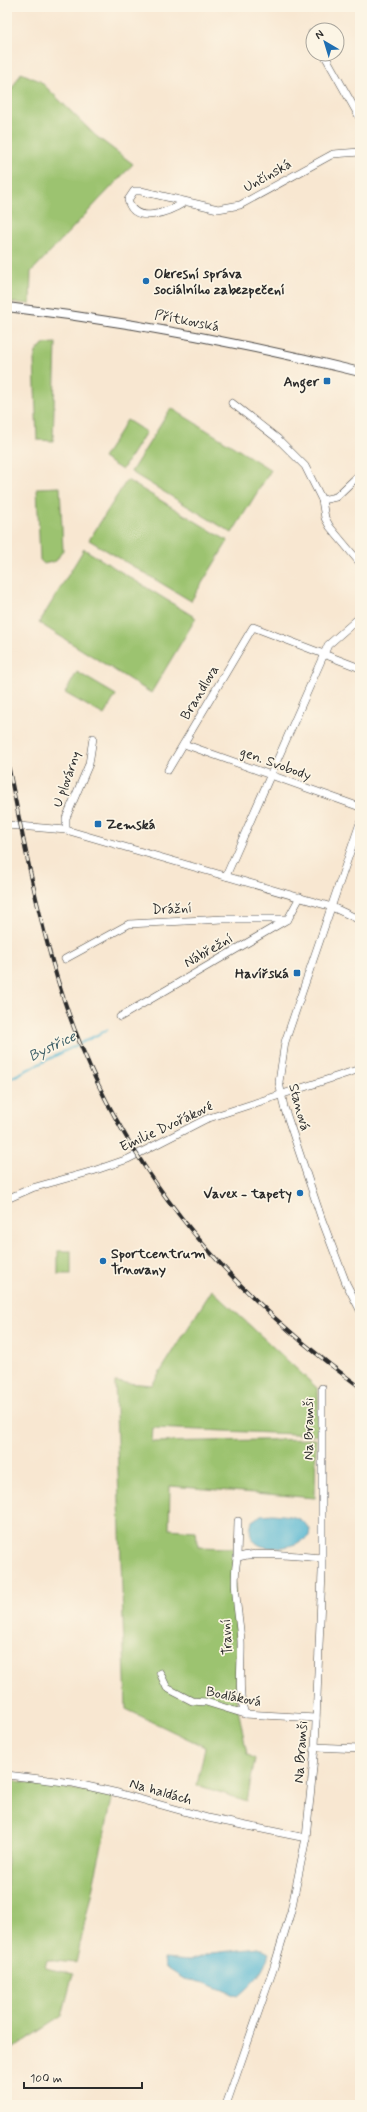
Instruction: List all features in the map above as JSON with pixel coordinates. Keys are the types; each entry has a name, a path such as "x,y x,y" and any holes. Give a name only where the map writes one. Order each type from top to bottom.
{"street":[{"path":"328,62 360,118"},
{"name":"Unčínská","path":"185,202 173,209 140,214 134,212 130,207 128,200 134,191 141,191 218,209 240,205 333,154 360,152"},
{"name":"Přítkovská","path":"7,307 97,318 194,334 360,372"},
{"path":"232,403 296,455 306,466 322,500 326,518 330,527 360,563"},
{"path":"322,500 336,497 360,474"},
{"path":"226,876 328,645 360,617"},
{"name":"Brandlova","path":"168,770 253,627 324,655"},
{"path":"324,655 360,668"},
{"name":"U plovárny","path":"66,830 66,818 89,764 93,738"},
{"name":"gen. Svobody","path":"184,744 360,807"},
{"name":"Stanová","path":"360,824 285,1042 279,1073 280,1095 327,1234 346,1283 360,1310"},
{"path":"7,825 66,830 300,897 332,907 360,920"},
{"path":"288,919 300,897"},
{"name":"Drážní","path":"65,959 129,924 215,920 288,919"},
{"name":"Nábřežní","path":"120,1016 288,919"},
{"name":"Emilie Dvořákové","path":"7,1199 38,1186 119,1162 206,1119 360,1069"},
{"name":"Na Bramši","path":"226,2105 291,1912 306,1838 315,1747 322,1558 322,1388"},
{"name":"Travní","path":"238,1521 239,1548 237,1558 236,1593 241,1640 241,1701 245,1714"},
{"path":"237,1558 242,1555 253,1554 322,1558"},
{"name":"Bodláková","path":"160,1673 167,1688 186,1699 206,1702 245,1714 316,1718"},
{"path":"315,1747 360,1748"},
{"name":"Na haldách","path":"7,1775 73,1783 118,1793 208,1818 306,1838"}],"green space":[{"path":"21,73 40,81 96,136 133,164 31,272 30,304 7,302 7,97"},
{"path":"56,343 53,441 37,440 34,360 36,352 43,344"},
{"path":"171,408 271,470 232,533 131,472"},
{"path":"127,420 146,432 122,470 103,458"},
{"path":"127,480 228,541 191,601 89,540"},
{"path":"60,487 63,550 56,561 44,564 40,560 37,488"},
{"path":"84,549 196,618 151,693 39,623"},
{"path":"77,672 116,695 104,715 65,693"},
{"path":"58,1251 71,1251 71,1274 58,1274"},
{"path":"212,1290 318,1389 319,1435 153,1428 152,1442 316,1439 315,1498 170,1486 169,1529 196,1531 198,1547 233,1548 237,1644 236,1698 247,1754 255,1759 247,1801 197,1785 205,1747 126,1709 115,1382 152,1385"},
{"path":"10,1780 113,1795 76,1963 47,1960 45,1968 73,1974 62,2016 7,2052 7,1799"}],"water":[{"path":"273,1514 294,1517 302,1521 310,1529 309,1536 301,1541 280,1548 270,1548 260,1545 253,1540 250,1532 252,1521 261,1515"},
{"path":"259,1948 269,1953 267,1960 261,1972 253,1982 238,1996 205,1983 184,1979 165,1967 164,1959 189,1961 211,1953"}],"waterway":[{"name":"Bystřice","path":"7,1080 107,1030"}],"railway":[{"path":"7,760 32,881 55,971 64,1000 87,1059 114,1115 145,1168 181,1217 220,1264 264,1308 310,1349 360,1387"}],"place":[{"name":"Okresní správa sociálního zabezpečení","path":"146,281"},
{"name":"Anger","path":"327,381"},
{"name":"Zemská","path":"98,824"},
{"name":"Havířská","path":"297,973"},
{"name":"Vavex - tapety","path":"300,1193"},
{"name":"Sportcentrum Trnovany","path":"103,1261"}]}
